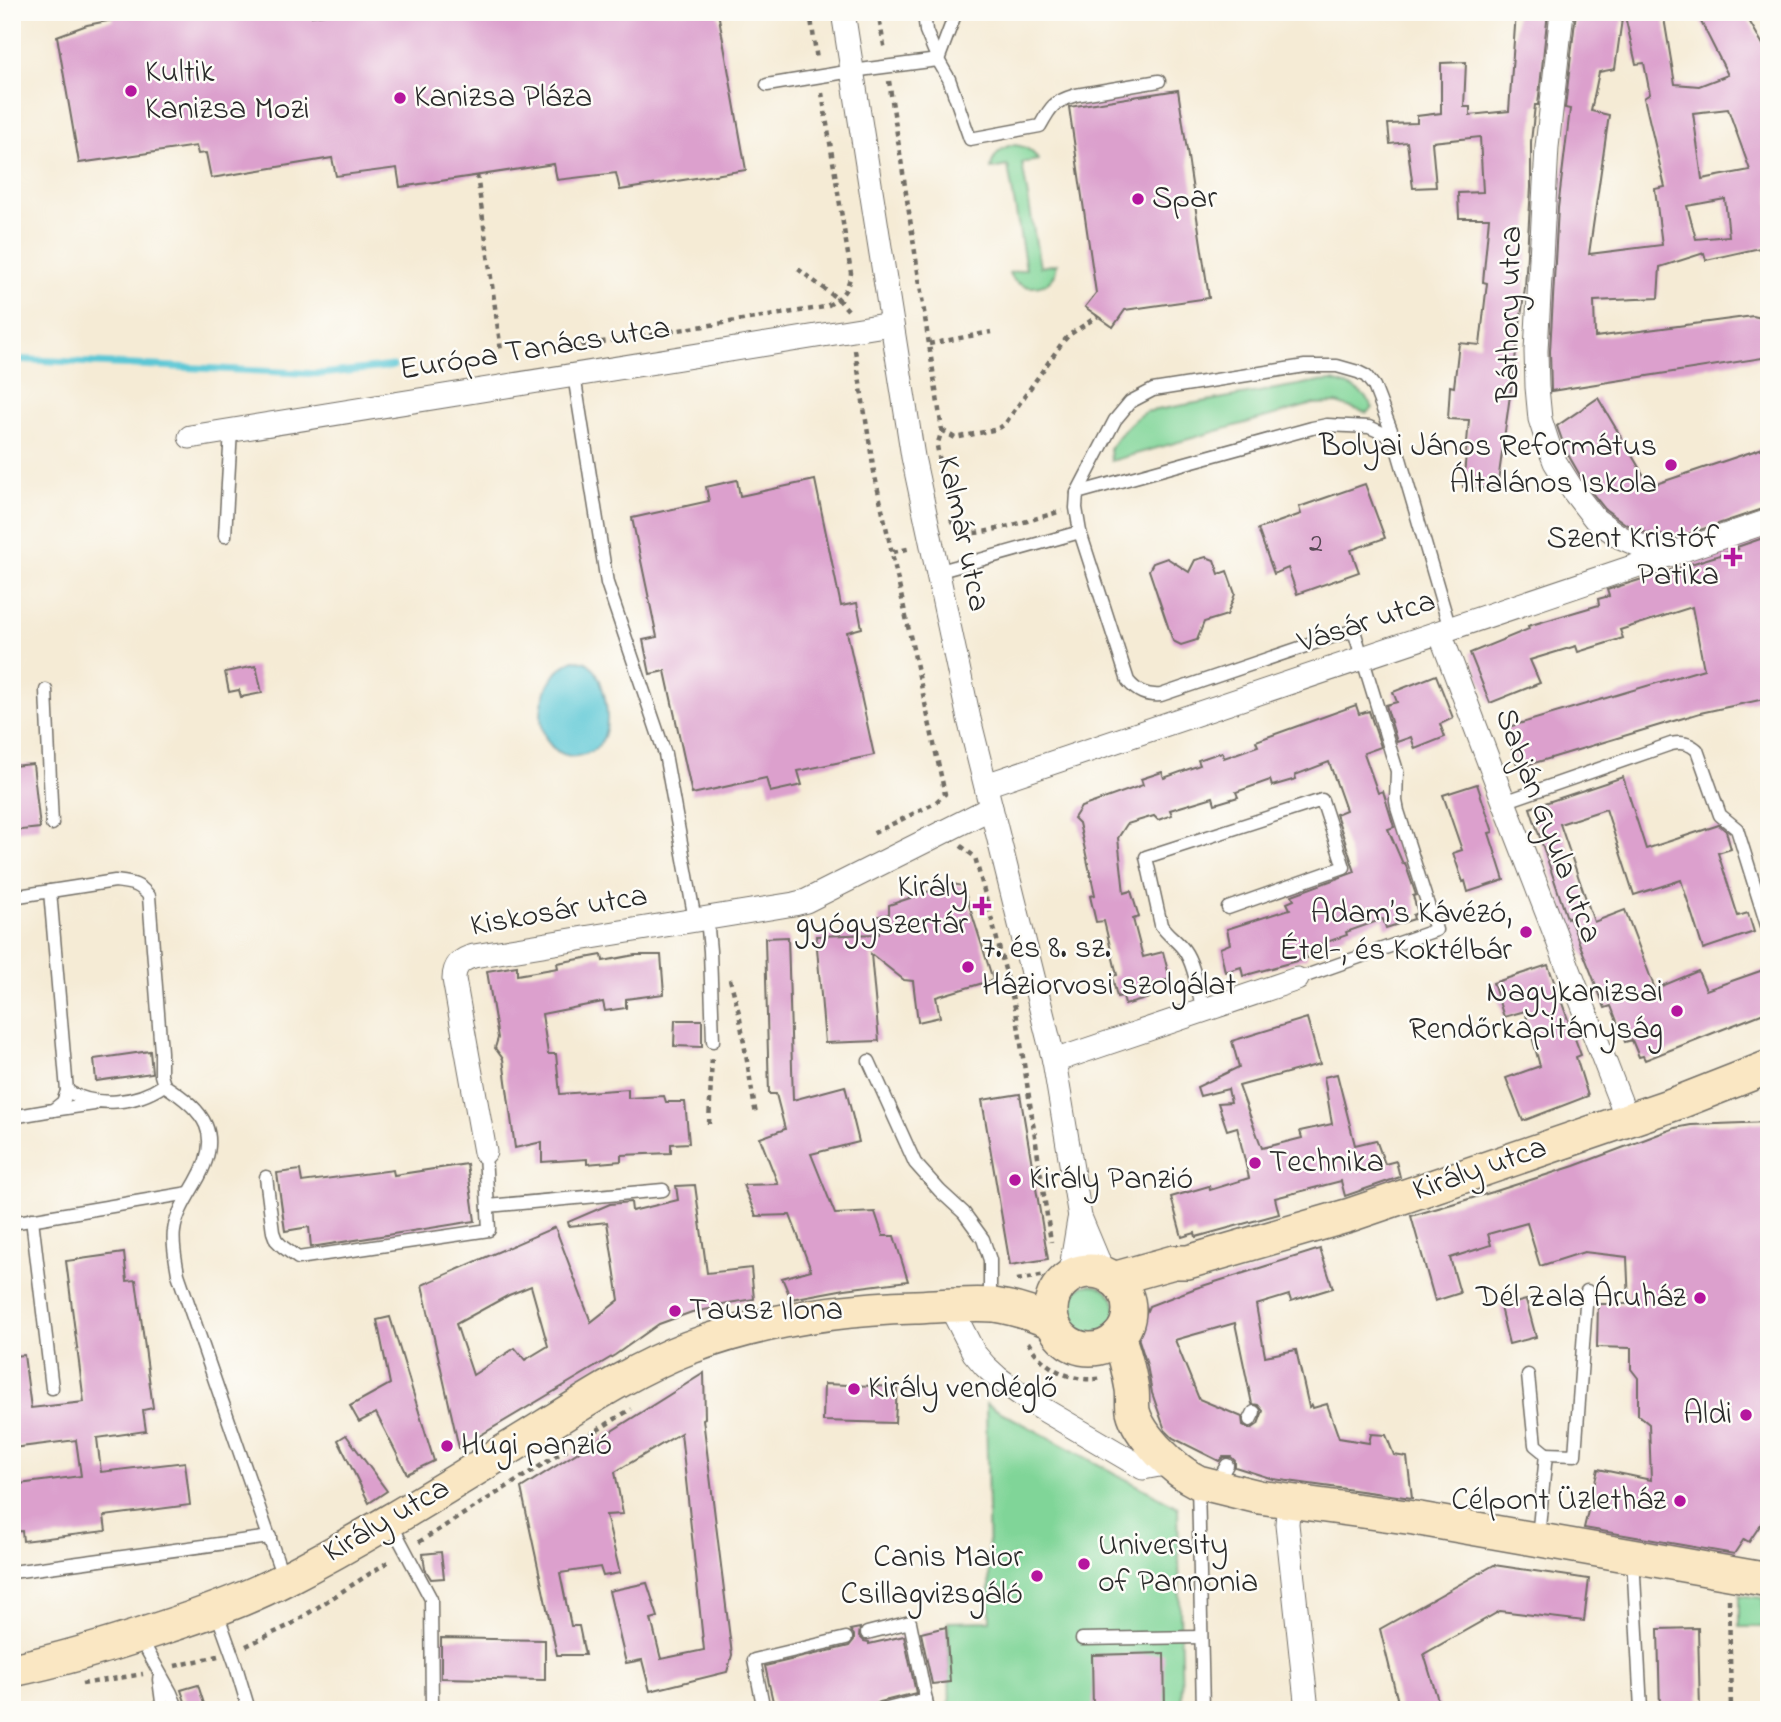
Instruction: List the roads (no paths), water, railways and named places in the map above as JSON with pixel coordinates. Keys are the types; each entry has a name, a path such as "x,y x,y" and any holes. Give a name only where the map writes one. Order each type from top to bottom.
{"main road":[{"name":"Király utca","path":"1111,1277 1174,1262 1188,1262 1350,1215 1681,1102 1769,1067"},
{"name":"Király utca","path":"1123,1325 1149,1288 1188,1262"},
{"path":"1133,1411 1132,1389 1123,1348 1126,1295 1111,1277 1096,1272 1083,1272 1058,1279 1051,1305 1053,1323 1064,1338 1107,1367 1121,1399 1133,1411 1149,1439 1182,1473 1213,1478 1259,1497 1414,1518 1769,1580"},
{"name":"Király utca","path":"12,1670 86,1651 216,1610 284,1580 390,1522 614,1384 688,1348 789,1320 857,1311 956,1318 991,1298 1039,1294 1058,1279"},
{"name":"Király utca","path":"991,1298 1053,1323"},
{"path":"1080,1347 1100,1347 1113,1341 1123,1325"}],"street":[{"name":"Kalmár utca","path":"843,12 913,457 937,572 969,719 1054,1061 1080,1217 1098,1260 1111,1277"},
{"name":"Báthory utca","path":"1562,12 1547,148 1536,351 1536,387 1540,419 1555,462 1595,519 1620,537 1669,555"},
{"name":"Európa Tanács utca","path":"190,437 891,324"},
{"name":"Vásár utca","path":"986,785 1769,521"},
{"name":"Sabján Gyula utca","path":"1445,631 1504,802 1627,1119"},
{"path":"701,919 806,901 991,808"},
{"name":"Kiskosár utca","path":"485,1153 454,979 459,963 474,956 701,919"},
{"path":"1054,1061 1297,979"},
{"name":"Kalmár utca","path":"1058,1279 1075,1250 1080,1217"},
{"path":"956,1318 974,1353 985,1366 1034,1404 1143,1468 1170,1463"},
{"path":"1289,1501 1287,1524 1307,1710"}],"lane":[{"path":"924,12 926,31 949,79 970,139 1040,126 1058,101 1076,95 1159,81"},
{"path":"938,60 956,12"},
{"path":"767,85 938,60"},
{"path":"1297,979 1436,930 1398,811 1397,771 1355,634 1349,632 1161,695 1150,695 1137,690 1128,681 1080,532 1076,508 1077,493 1115,420 1130,402 1153,390 1305,366 1337,366 1358,372 1366,376 1374,386 1394,438 1445,631"},
{"path":"574,375 607,583 665,754 710,951 713,1041"},
{"path":"1077,493 1326,425 1369,427 1394,438"},
{"path":"225,536 231,430"},
{"path":"937,572 1080,532"},
{"path":"46,690 52,824"},
{"path":"1504,802 1671,744 1680,742 1691,745 1697,750 1720,815 1737,829 1769,932"},
{"path":"1203,1011 1189,958 1161,925 1146,857 1322,800 1344,867 1228,908"},
{"path":"12,897 115,881 132,883 143,888 149,896 161,1075 164,1085 189,1101 208,1126 209,1151 201,1174 189,1193 174,1229 173,1243 178,1274 284,1580"},
{"path":"50,891 67,1091 63,1102 53,1110"},
{"path":"869,1061 915,1163 940,1192 964,1213 983,1239 990,1260 991,1298"},
{"path":"12,1117 141,1098 164,1085"},
{"path":"67,1091 92,1101 113,1101"},
{"path":"266,1177 276,1240 298,1258 489,1230 485,1153"},
{"path":"488,1206 663,1190"},
{"path":"12,1223 189,1193"},
{"path":"32,1219 52,1388"},
{"path":"1528,1375 1535,1445 1546,1454 1576,1455 1587,1291"},
{"path":"1538,1539 1546,1454"},
{"path":"1203,1710 1201,1637 1213,1478"},
{"path":"390,1522 431,1599 432,1710"},
{"path":"12,1572 270,1538"},
{"path":"1633,1556 1641,1710"},
{"path":"216,1610 249,1710"},
{"path":"867,1633 910,1622 927,1705 883,1710"},
{"path":"139,1635 178,1710"},
{"path":"1082,1639 1201,1637"},
{"path":"764,1710 754,1660 846,1638"},
{"path":"158,1671 163,1710"}],"water":[{"path":"574,660 587,663 598,675 607,717 601,743 587,753 573,756 563,754 552,747 545,737 541,711 548,686 555,675"}],"waterway":[{"path":"12,359 321,374 393,366"}],"place":[{"name":"Kultik Kanizsa Mozi","path":"131,91"},
{"name":"Kanizsa Pláza","path":"400,98"},
{"name":"Spar","path":"1138,199"},
{"name":"Bolyai János Református Általános Iskola","path":"1671,465"},
{"name":"Szent Kristóf Patika","path":"1733,557"},
{"name":"Király gyógyszertár","path":"982,906"},
{"name":"Adam’s Kávézó, Étel-, és Koktélbár","path":"1526,932"},
{"name":"7. és 8. sz. Háziorvosi szolgálat","path":"968,967"},
{"name":"Nagykanizsai Rendőrkapitányság","path":"1677,1011"},
{"name":"Technika","path":"1255,1163"},
{"name":"Király Panzió","path":"1015,1180"},
{"name":"Dél Zala Áruház","path":"1700,1298"},
{"name":"Tausz Ilona","path":"675,1311"},
{"name":"Király vendéglő","path":"854,1389"},
{"name":"Aldi","path":"1746,1415"},
{"name":"Hugi panzió","path":"447,1446"},
{"name":"Célpont Üzletház","path":"1680,1501"},
{"name":"University of Pannonia","path":"1084,1564"},
{"name":"Canis Maior Csillagvizsgáló","path":"1037,1576"}]}
